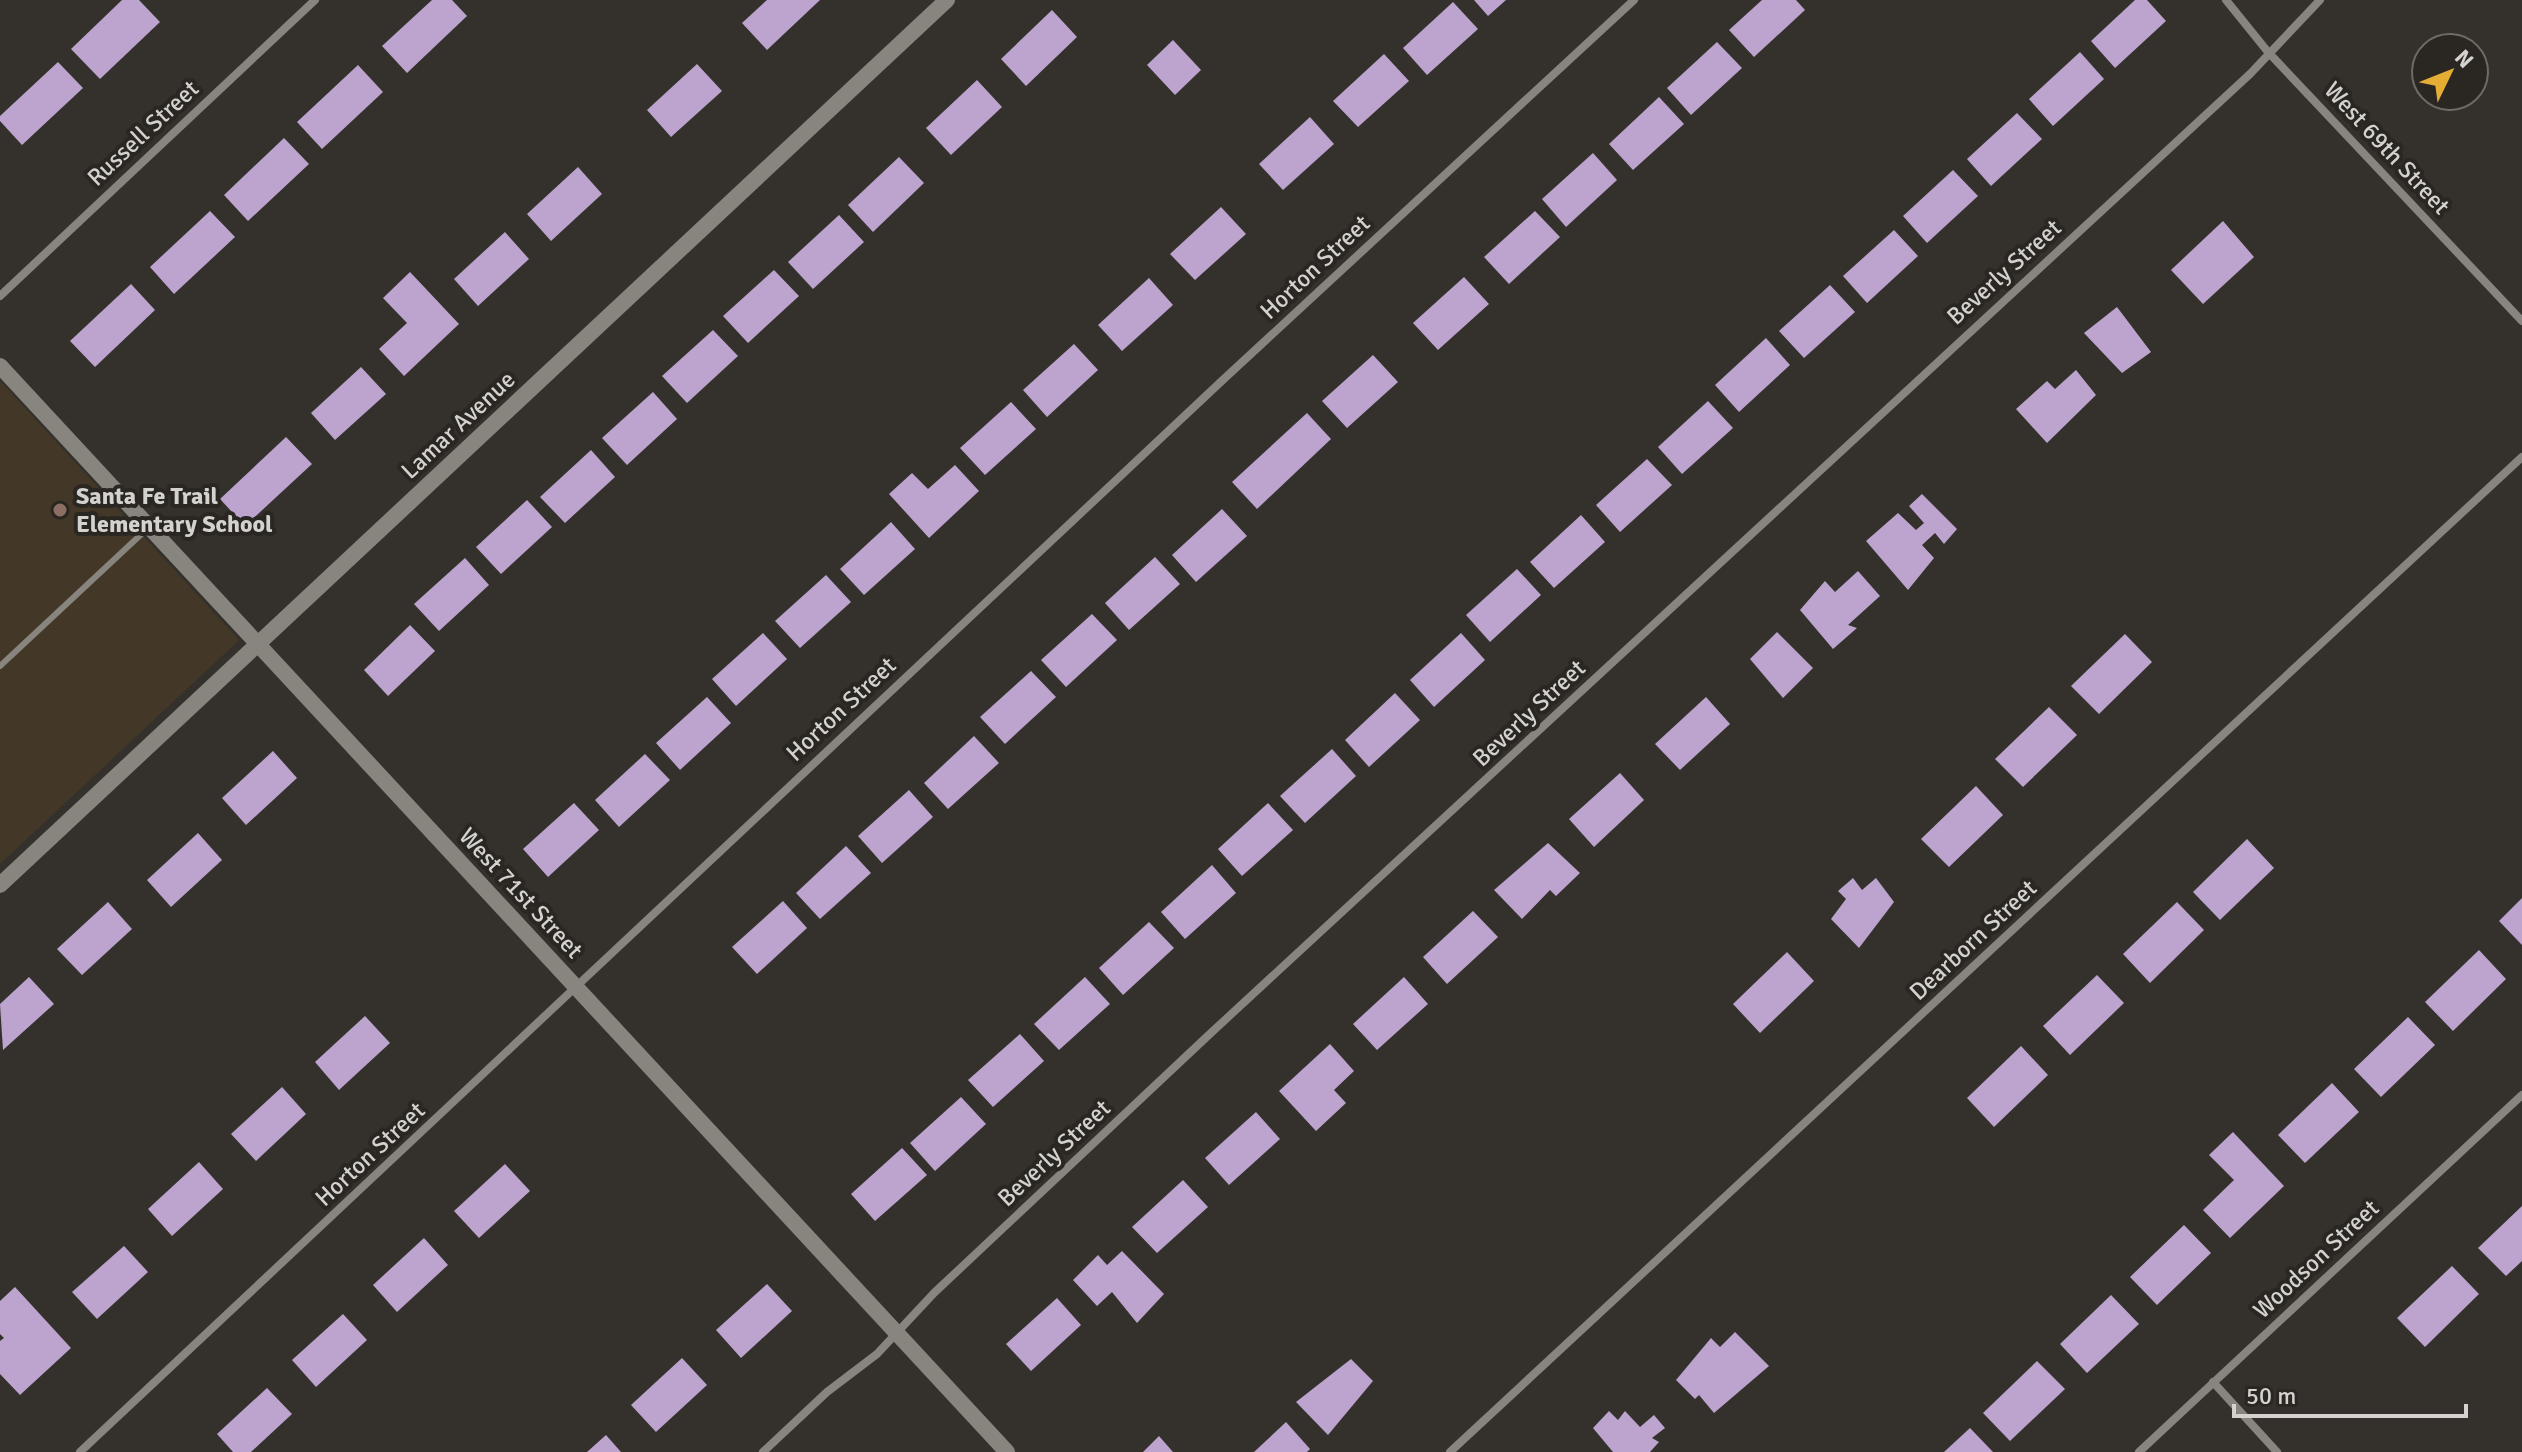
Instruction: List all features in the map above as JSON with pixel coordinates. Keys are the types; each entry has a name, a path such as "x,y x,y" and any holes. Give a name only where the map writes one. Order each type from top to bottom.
{"street":[{"name":"Russell Street","path":"0,296 315,0"},
{"name":"Lamar Avenue","path":"0,885 947,0"},
{"name":"Horton Street","path":"80,1452 1214,388 1634,0"},
{"name":"West 69th Street","path":"2226,0 2268,52 2522,321"},
{"name":"Beverly Street","path":"763,1452 827,1392 877,1354 896,1332 1213,1031 2250,74 2320,0"},
{"name":"West 71st Street","path":"0,366 1007,1452"},
{"name":"Dearborn Street","path":"1450,1452 2522,457"},
{"name":"Woodson Street","path":"2139,1452 2522,1095"},
{"path":"2213,1382 2277,1452"}],"lane":[{"path":"0,666 149,527"}],"shaded area":[{"name":"Santa Fe Trail Elementary School","path":"0,381 239,640 0,864"}],"building":[{"path":"122,0 139,0 160,22 100,79 71,49"},
{"path":"432,0 452,0 467,16 407,73 382,46"},
{"path":"767,0 820,0 767,50 742,23"},
{"path":"1474,0 1506,0 1488,16"},
{"path":"1762,0 1796,0 1805,10 1754,57 1729,30"},
{"path":"2135,0 2147,0 2166,21 2115,68 2091,41"},
{"path":"1453,2 1478,29 1427,75 1403,48"},
{"path":"1052,10 1077,37 1026,86 1001,59"},
{"path":"1173,40 1201,70 1175,95 1147,65"},
{"path":"1717,42 1742,68 1691,115 1667,88"},
{"path":"2080,52 2104,79 2053,126 2029,99"},
{"path":"1384,54 1409,81 1358,127 1333,101"},
{"path":"58,62 83,88 22,145 0,121 0,116"},
{"path":"697,64 722,91 671,137 647,110"},
{"path":"358,65 383,92 322,149 297,122"},
{"path":"977,80 1002,107 951,155 926,128"},
{"path":"1659,97 1684,124 1633,170 1609,144"},
{"path":"2017,113 2042,139 1991,186 1967,159"},
{"path":"1310,117 1334,144 1283,190 1259,164"},
{"path":"284,138 309,164 248,221 224,195"},
{"path":"1593,153 1617,180 1566,227 1542,199"},
{"path":"899,157 924,183 873,232 848,205"},
{"path":"578,167 602,194 551,241 527,214"},
{"path":"1953,170 1978,196 1927,243 1903,216"},
{"path":"1221,207 1246,234 1195,280 1170,254"},
{"path":"210,211 235,237 174,294 150,267"},
{"path":"1535,211 1560,237 1509,284 1484,257"},
{"path":"839,215 864,242 813,289 788,262"},
{"path":"2223,221 2254,257 2203,304 2171,270"},
{"path":"1894,230 1918,256 1867,303 1843,276"},
{"path":"505,232 529,259 478,306 454,279"},
{"path":"774,270 799,296 748,343 723,316"},
{"path":"410,272 459,324 404,376 379,349 407,323 383,298"},
{"path":"1464,277 1489,304 1438,350 1413,323"},
{"path":"1149,278 1173,305 1122,351 1098,325"},
{"path":"131,284 155,310 95,367 70,341"},
{"path":"1830,285 1855,312 1804,358 1779,331"},
{"path":"2117,307 2151,352 2122,373 2084,333"},
{"path":"713,330 738,356 687,403 662,376"},
{"path":"1766,338 1790,365 1739,412 1715,385"},
{"path":"1074,344 1098,370 1047,417 1023,390"},
{"path":"1373,355 1398,382 1347,428 1322,401"},
{"path":"361,367 386,394 335,440 311,413"},
{"path":"2076,370 2096,395 2047,443 2016,409 2047,381 2055,389"},
{"path":"653,392 677,419 627,465 602,438"},
{"path":"1708,401 1733,428 1682,474 1658,447"},
{"path":"1011,402 1036,429 985,475 960,448"},
{"path":"1307,413 1331,439 1257,509 1232,482"},
{"path":"286,437 312,464 245,526 220,499"},
{"path":"591,450 615,477 565,523 540,497"},
{"path":"1647,459 1672,485 1620,532 1596,505"},
{"path":"955,465 979,491 929,538 889,494 912,473 928,489"},
{"path":"1922,494 1957,529 1944,544 1935,533 1922,545 1934,558 1908,590 1866,541 1898,513 1916,530 1924,523 1909,506"},
{"path":"527,500 552,527 501,574 476,547"},
{"path":"1222,509 1247,536 1196,582 1172,555"},
{"path":"1581,515 1605,542 1554,588 1530,562"},
{"path":"891,522 915,549 864,595 840,569"},
{"path":"1155,557 1180,584 1129,630 1105,603"},
{"path":"465,558 489,585 439,631 414,604"},
{"path":"1517,569 1541,595 1490,642 1466,615"},
{"path":"1858,571 1880,596 1848,625 1857,628 1833,649 1800,610 1825,581 1835,592"},
{"path":"826,575 851,602 800,648 775,621"},
{"path":"1092,614 1117,640 1066,687 1041,660"},
{"path":"410,625 435,651 388,696 364,670"},
{"path":"1777,632 1813,668 1783,698 1750,659"},
{"path":"763,633 787,659 736,706 712,679"},
{"path":"1461,633 1485,660 1434,707 1410,680"},
{"path":"2125,634 2152,662 2099,714 2071,686"},
{"path":"1031,671 1056,697 1005,744 980,717"},
{"path":"1395,693 1420,720 1369,767 1345,740"},
{"path":"707,697 731,723 680,770 656,743"},
{"path":"1706,697 1730,724 1680,770 1655,744"},
{"path":"2049,707 2077,735 2023,787 1995,759"},
{"path":"974,736 999,763 948,809 924,783"},
{"path":"1332,749 1356,776 1305,823 1280,796"},
{"path":"273,751 297,778 246,825 222,798"},
{"path":"645,754 670,780 619,827 595,800"},
{"path":"1620,773 1644,800 1594,847 1569,819"},
{"path":"1976,786 2003,815 1949,867 1921,839"},
{"path":"909,790 933,817 882,863 858,836"},
{"path":"574,803 599,830 548,877 523,849"},
{"path":"1268,803 1293,830 1242,876 1218,849"},
{"path":"198,833 222,860 171,907 147,880"},
{"path":"2247,839 2274,868 2220,920 2193,892"},
{"path":"1548,843 1580,873 1556,896 1550,890 1522,919 1494,890"},
{"path":"846,846 871,873 820,919 796,893"},
{"path":"1212,865 1236,893 1185,939 1161,912"},
{"path":"1853,878 1862,890 1876,878 1894,902 1859,948 1831,919 1846,899 1838,891"},
{"path":"2522,898 2522,945 2499,921"},
{"path":"783,901 807,928 757,974 732,947"},
{"path":"108,902 132,929 82,975 57,949"},
{"path":"2177,902 2204,930 2150,983 2123,954"},
{"path":"1473,911 1498,937 1447,984 1423,957"},
{"path":"1149,922 1174,948 1123,995 1099,968"},
{"path":"2479,950 2506,979 2453,1031 2425,1002"},
{"path":"1787,952 1814,981 1760,1033 1733,1004"},
{"path":"2097,975 2124,1003 2070,1055 2043,1026"},
{"path":"29,977 54,1004 3,1050 0,1004"},
{"path":"1085,977 1110,1004 1059,1050 1034,1024"},
{"path":"1404,977 1428,1004 1377,1050 1353,1024"},
{"path":"365,1016 390,1043 339,1090 315,1062"},
{"path":"2408,1017 2435,1045 2381,1097 2354,1069"},
{"path":"1020,1034 1044,1061 993,1107 968,1080"},
{"path":"1330,1044 1354,1071 1334,1090 1346,1103 1316,1131 1279,1091"},
{"path":"2021,1046 2048,1075 1994,1127 1967,1098"},
{"path":"2332,1083 2359,1112 2305,1163 2278,1135"},
{"path":"282,1087 306,1114 256,1161 231,1134"},
{"path":"961,1097 986,1124 935,1171 910,1143"},
{"path":"1256,1112 1280,1139 1229,1185 1205,1158"},
{"path":"2233,1132 2284,1186 2230,1238 2203,1210 2234,1180 2209,1155"},
{"path":"902,1148 927,1175 875,1221 851,1194"},
{"path":"199,1162 223,1189 172,1236 148,1209"},
{"path":"505,1164 530,1191 479,1238 454,1211"},
{"path":"1183,1180 1208,1207 1157,1253 1132,1227"},
{"path":"2522,1206 2522,1261 2506,1276 2478,1248"},
{"path":"2184,1225 2211,1253 2157,1305 2130,1277"},
{"path":"424,1238 448,1265 397,1312 373,1285"},
{"path":"124,1246 148,1272 97,1319 72,1292"},
{"path":"1122,1251 1164,1294 1137,1323 1112,1292 1097,1306 1073,1280 1098,1255 1107,1265"},
{"path":"2452,1266 2479,1294 2425,1347 2397,1318"},
{"path":"767,1284 792,1311 741,1358 716,1330"},
{"path":"15,1287 71,1348 20,1395 0,1374 0,1341 4,1338 0,1334 0,1301"},
{"path":"2111,1295 2139,1324 2087,1373 2060,1344"},
{"path":"1057,1298 1081,1325 1031,1371 1006,1344"},
{"path":"343,1314 367,1340 316,1387 292,1360"},
{"path":"1735,1332 1769,1366 1714,1413 1699,1395 1695,1399 1676,1380 1711,1338 1720,1347"},
{"path":"682,1358 707,1385 656,1432 631,1405"},
{"path":"1351,1359 1373,1381 1328,1435 1296,1402"},
{"path":"2037,1361 2065,1389 2010,1441 1983,1413"},
{"path":"267,1388 292,1414 251,1452 233,1452 217,1434"},
{"path":"1609,1411 1618,1420 1625,1411 1640,1427 1654,1415 1665,1428 1652,1438 1659,1442 1650,1452 1613,1452 1593,1428"},
{"path":"1286,1422 1310,1449 1307,1452 1254,1452"},
{"path":"1970,1428 1993,1452 1944,1452"},
{"path":"606,1435 621,1452 587,1452"},
{"path":"1159,1436 1173,1452 1143,1452"}],"place":[{"name":"Santa Fe Trail Elementary School","path":"60,510"}]}
